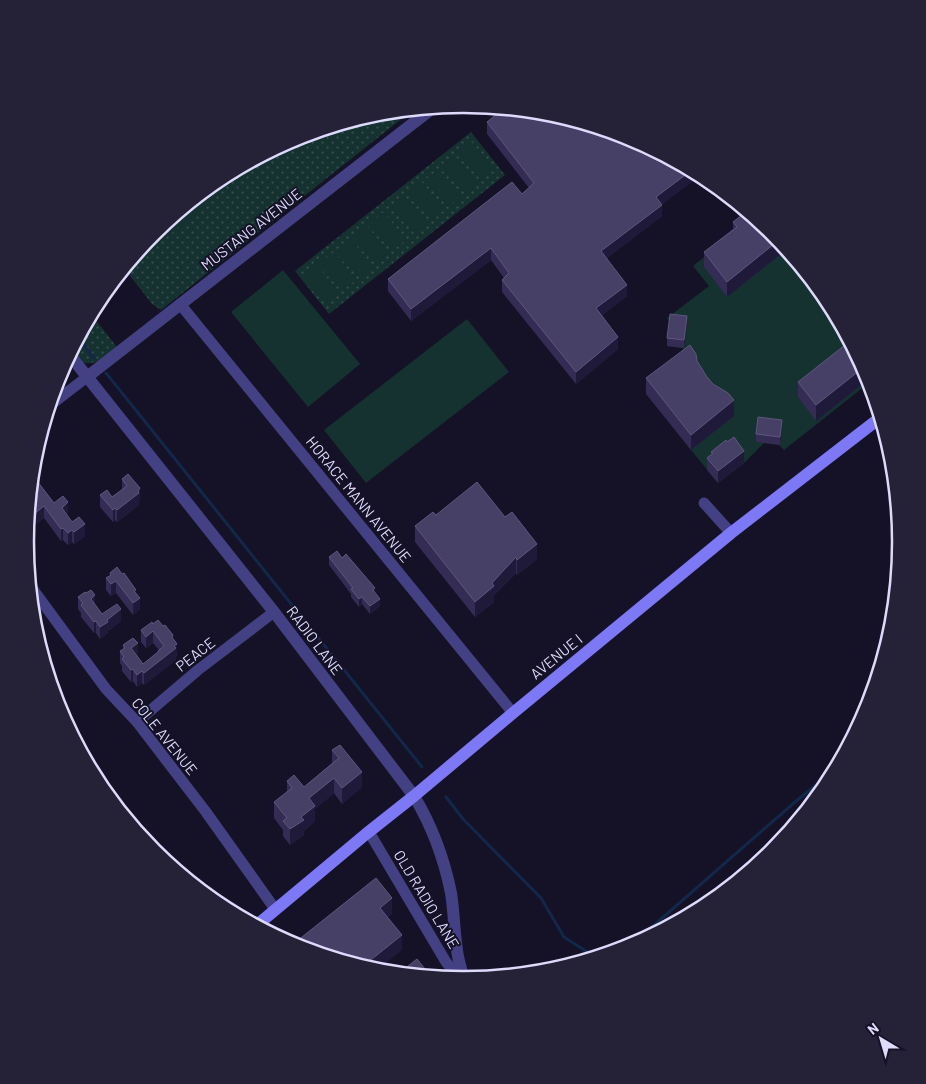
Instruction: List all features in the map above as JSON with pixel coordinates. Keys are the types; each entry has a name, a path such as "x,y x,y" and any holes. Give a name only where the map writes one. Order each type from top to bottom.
{"main road":[{"name":"AVENUE I","path":"262,921 731,532 875,422"}],"street":[{"name":"MUSTANG AVENUE","path":"87,377 424,115"},
{"name":"HORACE MANN AVENUE","path":"180,304 513,712"},
{"name":"RADIO LANE","path":"74,360 274,612 414,796 431,826 448,879 460,971"},
{"path":"59,399 87,377"},
{"path":"704,502 731,532"},
{"name":"COLE AVENUE","path":"37,595 106,689 137,722 206,812 275,910"},
{"name":"PEACE","path":"137,722 198,670 274,612"},
{"name":"OLD RADIO LANE","path":"369,832 446,962 454,971"}],"green space":[{"path":"405,116 161,310 152,304 128,273 159,238 202,201 248,170 299,145 352,127"},
{"path":"471,132 505,175 329,314 295,271"},
{"path":"472,142 494,170 481,180 459,152"},
{"path":"455,156 477,183 465,193 443,166"},
{"path":"439,169 460,197 448,207 426,179"},
{"path":"422,182 444,210 431,220 409,192"},
{"path":"210,195 210,202 141,257 180,219"},
{"path":"405,196 427,223 414,233 392,206"},
{"path":"384,212 406,240 393,250 371,222"},
{"path":"749,221 786,259 820,304 848,352 863,387 784,450 779,445 764,443 744,463 718,483 645,389 684,358 682,355 683,348 667,346 670,322 667,318 709,286 693,266"},
{"path":"367,226 389,253 376,263 355,236"},
{"path":"351,239 372,266 360,277 338,249"},
{"path":"334,252 356,280 343,290 321,262"},
{"path":"317,265 339,293 326,303 304,276"},
{"path":"283,270 360,364 308,407 231,312"},
{"path":"467,319 509,372 366,483 324,430"},
{"path":"96,320 117,347 94,362 84,363 76,356"}],"building":[{"path":"496,114 519,116 574,127 627,145 685,175 656,197 662,205 601,251 627,285 596,308 618,337 576,372 502,280 509,273 491,248 411,309 388,279 512,182 522,194 534,183 487,122"},
{"path":"742,215 773,245 727,282 704,252 737,227 733,222"},
{"path":"670,314 687,316 684,340 667,338"},
{"path":"690,345 707,377 734,400 691,435 646,378"},
{"path":"845,345 857,372 816,405 798,382"},
{"path":"758,417 782,420 780,437 756,434"},
{"path":"734,437 744,451 718,471 707,458 713,453 711,452 726,440 727,442"},
{"path":"128,474 140,488 139,493 117,510 115,508 113,510 100,495 107,490 112,497 127,486 122,479"},
{"path":"38,482 54,503 63,496 68,502 62,508 72,522 79,517 85,524 74,532 72,530 68,533 63,528 61,529 44,506 35,513"},
{"path":"477,482 505,517 512,512 537,544 517,560 516,557 492,583 494,586 475,602 415,526 433,512 436,515"},
{"path":"337,551 342,558 346,554 375,588 373,590 380,599 370,606 362,597 359,599 351,589 353,588 329,557"},
{"path":"117,567 122,574 124,573 140,598 133,603 116,581 111,584 106,578"},
{"path":"91,590 95,595 91,599 102,614 117,604 121,609 100,627 81,605 83,603 78,597"},
{"path":"158,620 173,635 172,637 177,644 174,646 176,648 144,673 142,671 137,675 122,659 124,657 120,651 125,648 123,645 133,638 138,643 131,648 143,664 158,652 164,646 153,631 146,637 141,630"},
{"path":"340,745 362,772 342,788 334,778 309,798 315,806 301,817 304,820 290,829 283,821 287,818 274,802 292,788 287,781 294,775 304,787 339,758 332,750"},
{"path":"376,878 392,898 380,908 402,935 370,961 299,939"},
{"path":"417,959 425,969 407,968"}],"waterway":[{"path":"82,344 94,358"},
{"path":"106,373 422,767"},
{"path":"651,928 817,784"},
{"path":"446,797 463,819 541,898 564,937 588,952"}]}
